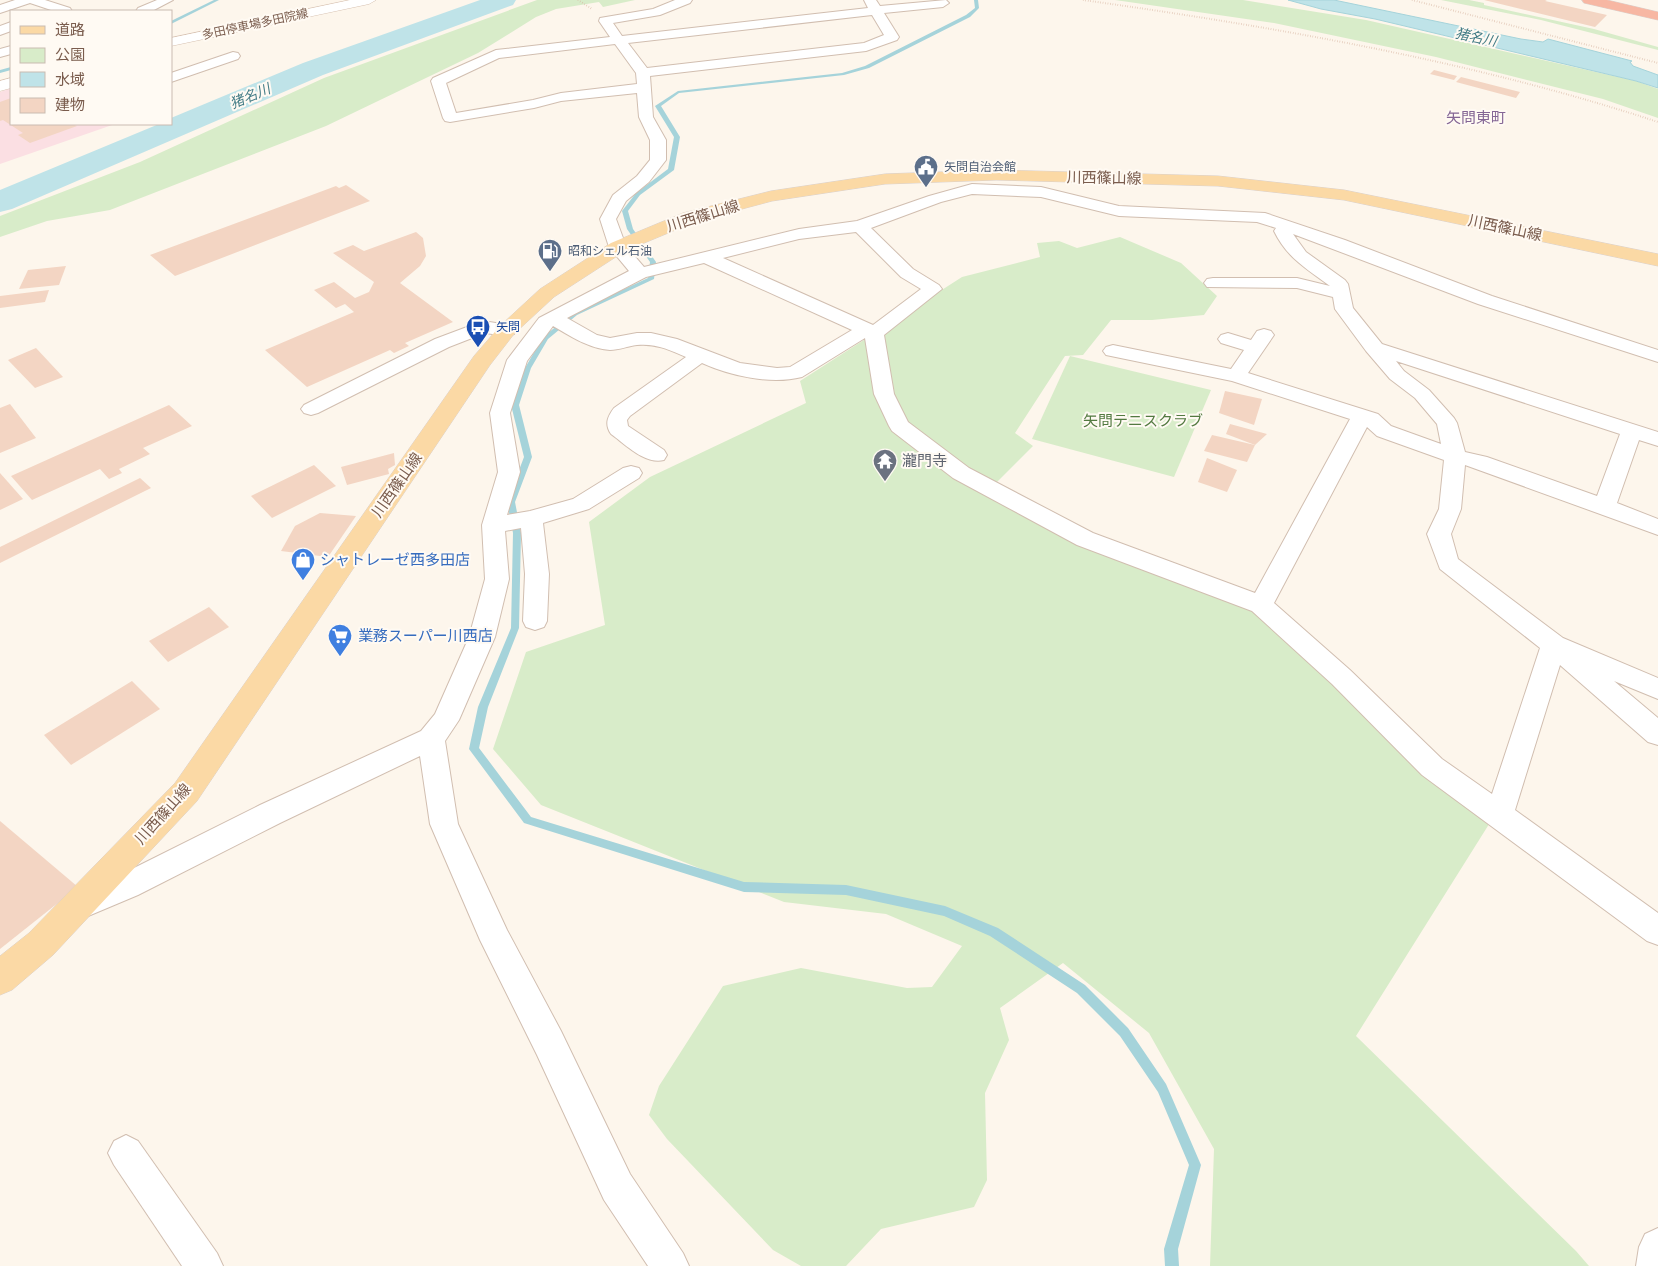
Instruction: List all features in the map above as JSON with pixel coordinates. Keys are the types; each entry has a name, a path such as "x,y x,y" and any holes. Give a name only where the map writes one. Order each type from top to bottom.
{"highway":[{"path":"1589,0 1658,16"},
{"path":"1615,0 1658,10"}],"main road":[{"name":"多田停車場多田院線","path":"172,42 369,0"},
{"name":"川西篠山線","path":"0,978 41,944 186,792 482,361 507,330 547,293 618,247 690,216 771,196 885,179 996,175 1218,181 1344,195 1658,260"}],"street":[{"path":"0,9 28,0"},
{"path":"33,0 57,10 75,0"},
{"path":"144,10 167,0"},
{"path":"640,273 618,247 608,219 619,198 643,179 658,160 658,140 646,117 643,73 605,22 656,12 686,0"},
{"path":"643,88 561,97 534,104 450,118 438,81 496,54 621,41 873,6 943,4"},
{"path":"643,73 866,47 892,37 873,6"},
{"path":"172,78 233,56"},
{"path":"76,906 127,886 270,814 431,739 446,720 482,637 496,579 493,525 509,472 500,413 517,360 546,322 640,273 799,234 860,226 934,199 972,189 1041,192 1119,211 1259,217 1286,224 1485,300 1658,356"},
{"path":"1286,224 1283,230 1288,245 1300,259 1339,284 1344,309 1397,375 1422,394 1446,423 1456,456 1450,508 1439,534 1448,563 1554,645 1658,734"},
{"path":"554,319 590,339 610,344 651,338 670,343 718,363 738,369 776,374 795,372 870,331 934,289 907,273 860,226"},
{"path":"706,257 763,281 870,331"},
{"path":"1213,283 1297,283 1341,294"},
{"path":"311,409 442,343 483,327 507,330"},
{"path":"870,331 884,394 899,426 961,473 1085,539 1261,605 1341,677 1432,767 1658,931"},
{"path":"1228,339 1259,341 1236,376"},
{"path":"1374,347 1658,439"},
{"path":"1202,369 1113,350 1236,376 1362,416 1371,419 1384,432 1479,462 1658,527"},
{"path":"656,455 618,429 617,420 621,412 700,356"},
{"path":"1261,605 1362,416"},
{"path":"1604,507 1632,430"},
{"path":"493,525 531,519 581,504 631,473"},
{"path":"531,519 537,574 534,621"},
{"path":"1499,815 1554,645"},
{"path":"1554,645 1658,688"},
{"path":"431,739 444,824 496,940 549,1043 616,1187 670,1266"},
{"path":"126,1153 204,1266"},
{"path":"1655,1266 1658,1247"}],"path":[{"path":"578,0 596,11"},
{"path":"1083,0 1192,14 1395,52 1612,106 1658,122"},
{"path":"1412,0 1658,63"}],"shaded area":[{"path":"10,88 10,125 112,125 0,164 0,92"}],"green space":[{"path":"537,0 635,0 603,7 599,2 556,9 536,17 478,53 326,126 110,210 47,221 0,237 0,216 140,162 324,78"},
{"path":"1115,0 1243,0 1366,20 1636,81 1658,89 1658,118 1603,99 1436,57 1274,23"},
{"path":"1441,0 1469,0 1484,3 1484,5 1594,29 1658,47 1658,50 1541,20"},
{"path":"1120,237 1181,263 1217,296 1204,315 1152,320 1111,320 1083,355 1065,356 1015,433 1033,446 996,483 1032,518 1259,607 1491,821 1356,1036 1576,1251 1589,1266 1210,1266 1214,1149 1149,1033 1063,963 1000,1008 1009,1040 985,1093 987,1180 974,1207 881,1229 846,1266 801,1266 773,1250 667,1139 649,1115 659,1086 723,986 801,968 907,988 932,987 962,946 886,914 784,902 541,805 493,749 526,652 605,625 589,522 650,477 806,403 800,381 962,277 1040,257 1037,243 1059,241 1077,248"},
{"name":"矢問テニスクラブ","path":"1070,356 1211,390 1174,477 1032,439"}],"water":[{"path":"1288,0 1334,0 1521,39 1543,42 1548,39 1632,61 1630,62 1633,66 1658,75 1658,88 1636,81"}],"building":[{"path":"1484,0 1547,0 1545,1 1607,15 1595,27"},
{"path":"1434,70 1457,76 1454,80 1430,74"},
{"path":"1461,77 1520,92 1516,98 1456,82"},
{"path":"10,98 10,125 3,120 0,121 0,102"},
{"path":"11,125 77,126 30,143 18,135 23,133"},
{"path":"346,185 370,201 175,276 150,255 336,186 339,188"},
{"path":"416,232 423,238 426,256 420,266 400,283 453,322 405,343 409,346 394,353 390,350 307,387 265,350 354,312 345,304 336,308 314,290 334,282 355,298 369,292 374,282 333,253 353,245 364,251"},
{"path":"66,266 59,285 19,289 28,270"},
{"path":"49,290 45,302 0,308 0,296"},
{"path":"36,348 63,377 35,388 8,360"},
{"path":"1225,391 1262,399 1254,425 1219,413"},
{"path":"10,404 36,438 0,453 0,408"},
{"path":"169,405 192,426 143,448 150,454 119,469 122,473 109,479 100,469 32,500 11,476"},
{"path":"1230,424 1267,434 1255,445 1226,434"},
{"path":"1212,435 1255,445 1247,462 1204,451"},
{"path":"394,453 395,465 388,469 389,474 347,485 341,467"},
{"path":"1207,458 1237,470 1227,492 1198,482"},
{"path":"314,465 336,486 272,518 251,496"},
{"path":"0,473 23,499 0,510"},
{"path":"140,478 151,488 0,563 0,547"},
{"path":"320,513 356,516 328,557 281,551 295,526"},
{"path":"209,607 229,627 168,662 149,641"},
{"path":"132,681 160,709 71,765 44,735"},
{"path":"0,821 78,887 0,949"}],"waterway":[{"path":"172,22 217,0"},
{"name":"猪名川","path":"0,202 313,69 504,0"},
{"path":"976,0 977,8 968,16 867,67 842,74 678,92 658,106 677,137 671,170 638,194 625,211 630,229 653,262 651,279 575,314 545,338 528,368 515,405 528,457 511,502 517,533 515,628 483,707 474,749 528,820 744,887 846,890 945,911 994,932 1081,989 1124,1032 1162,1088 1195,1165 1171,1249 1172,1266"},
{"path":"0,72 10,68"}],"place":[{"name":"矢問自治会館","path":"926,188"},
{"name":"昭和シェル石油","path":"550,272"},
{"name":"矢問","path":"478,348"},
{"name":"瀧門寺","path":"885,482"},
{"name":"シャトレーゼ西多田店","path":"303,581"},
{"name":"業務スーパー川西店","path":"340,657"}],"district":[{"name":"矢問東町","path":"1476,118"}]}
